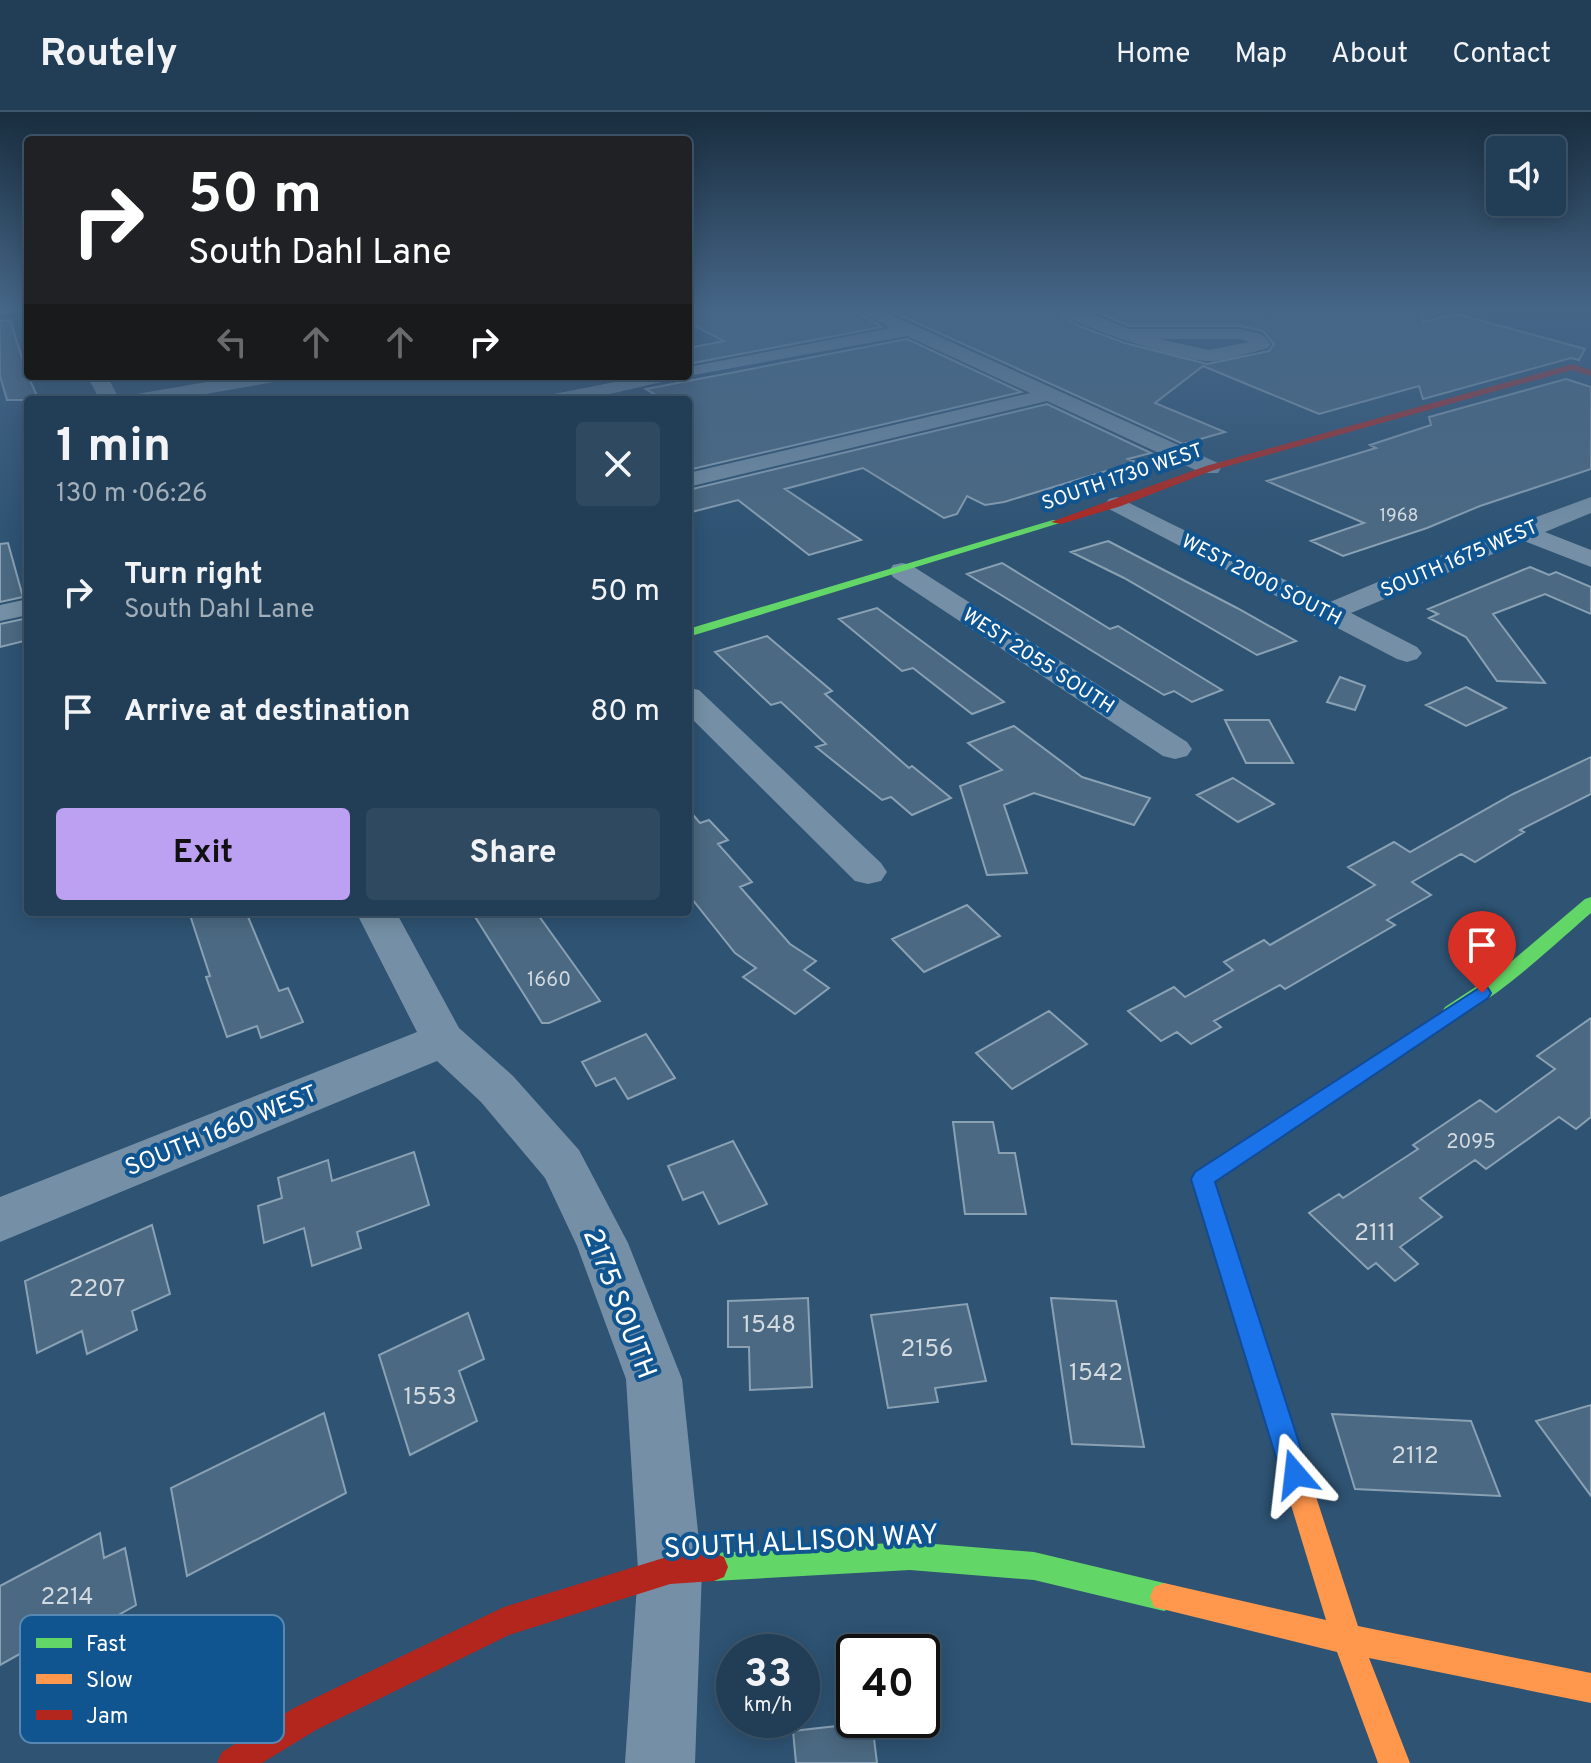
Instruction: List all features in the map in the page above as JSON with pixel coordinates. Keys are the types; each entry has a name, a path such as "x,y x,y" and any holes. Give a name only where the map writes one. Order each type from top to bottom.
{"street":[{"path":"160,396 222,385"},
{"path":"574,396 629,385"},
{"path":"1030,385 1210,468"},
{"name":"SOUTH 1730 WEST","path":"692,632 1117,504 1210,468 1507,385"},
{"path":"692,479 1050,394"},
{"name":"WEST 2000 SOUTH","path":"1117,504 1407,653"},
{"name":"SOUTH 1675 WEST","path":"1328,613 1591,504"},
{"path":"1521,531 1591,559"},
{"name":"WEST 2055 SOUTH","path":"902,571 1175,749"},
{"path":"0,613 24,608"},
{"path":"692,701 868,872"},
{"path":"1394,1763 1347,1639 1202,1179 1507,976 1591,903"},
{"name":"2175 SOUTH","path":"378,916 443,1040 497,1089 562,1164 602,1243 654,1379 670,1570 660,1763"},
{"name":"SOUTH 1660 WEST","path":"0,1220 443,1040"},
{"name":"SOUTH ALLISON WAY","path":"284,1732 504,1622 670,1570 910,1556 1034,1566 1347,1639 1591,1688"},
{"name":"SOUTH ALLISON WAY","path":"233,1763 266,1743"}],"building":[{"path":"3,385 32,385 37,396 24,396 24,400 7,400"},
{"path":"667,385 1006,385 1021,392 692,469 692,396 657,396 646,389"},
{"path":"1053,385 1178,385 1155,403 1225,432 1183,444"},
{"path":"1249,385 1473,385 1423,399 1419,386 1319,414"},
{"path":"1544,385 1591,387 1591,469 1343,556 1311,541 1364,523 1267,481 1376,448 1370,445 1431,425 1429,417"},
{"path":"1047,404 1151,453 1128,459 1136,462 1004,502 985,505 967,496 957,514 944,518 863,468 785,489 861,540 809,555 738,500 692,512 692,489"},
{"path":"1108,541 1296,641 1257,655 1124,578 1071,552"},
{"path":"8,543 23,597 0,602 0,544"},
{"path":"1002,563 1110,629 1118,626 1222,690 1192,702 1174,691 1164,695 967,574"},
{"path":"1530,567 1549,575 1556,572 1591,587 1591,614 1545,594 1493,614 1545,683 1497,681 1466,637 1429,618 1438,614 1428,609"},
{"path":"877,608 1004,702 972,714 913,668 902,671 839,619"},
{"path":"24,619 24,641 0,647 0,624"},
{"path":"767,636 832,691 825,694 909,768 912,766 951,798 912,815 891,797 882,800 816,747 826,744 781,702 771,705 715,652"},
{"path":"1340,677 1365,686 1355,710 1327,702"},
{"path":"1466,687 1506,708 1466,726 1426,705"},
{"path":"1225,720 1269,720 1293,763 1246,763"},
{"path":"1014,726 1082,777 1150,798 1134,825 1034,793 1004,805 1027,873 987,875 960,786 1002,770 968,743"},
{"path":"1591,757 1591,794 1520,830 1524,832 1475,862 1461,854 1412,882 1431,895 1387,920 1395,925 1285,989 1280,985 1214,1021 1221,1027 1191,1044 1177,1032 1161,1041 1128,1011 1174,987 1185,997 1233,970 1224,962 1264,940 1270,945 1375,885 1348,867 1394,842 1410,852 1513,794"},
{"path":"1233,778 1274,804 1238,822 1197,795"},
{"path":"692,814 700,823 709,820 728,840 718,844 752,882 740,887 790,944 816,961 804,970 829,988 795,1014 743,977 756,968 735,953 692,899"},
{"path":"967,905 1000,936 924,972 892,939"},
{"path":"190,916 248,916 279,991 288,988 303,1022 261,1038 257,1026 227,1037 206,977 210,976"},
{"path":"475,916 539,916 600,1001 549,1023 542,1023"},
{"path":"1049,1011 1087,1044 1012,1089 976,1053"},
{"path":"1591,1018 1591,1117 1576,1129 1559,1117 1486,1169 1475,1160 1420,1198 1442,1217 1400,1247 1418,1264 1395,1281 1376,1263 1368,1269 1309,1213 1339,1194 1343,1198 1418,1149 1413,1145 1480,1100 1496,1112 1555,1069 1537,1056"},
{"path":"646,1034 675,1078 628,1099 615,1078 596,1086 582,1062"},
{"path":"953,1122 993,1122 999,1153 1015,1153 1026,1214 965,1214"},
{"path":"733,1141 767,1204 719,1224 703,1192 683,1200 668,1166"},
{"path":"414,1152 429,1205 357,1232 361,1248 312,1266 304,1228 264,1243 258,1206 282,1198 278,1178 328,1160 332,1181"},
{"path":"152,1225 170,1294 132,1311 137,1330 87,1354 82,1331 37,1353 25,1281"},
{"path":"808,1298 812,1387 750,1390 749,1347 728,1347 728,1301"},
{"path":"1051,1298 1116,1301 1144,1447 1072,1444"},
{"path":"967,1304 986,1381 935,1388 938,1402 888,1408 871,1315"},
{"path":"468,1313 484,1359 459,1371 477,1421 410,1455 379,1355"},
{"path":"1591,1405 1591,1496 1536,1421"},
{"path":"324,1413 346,1493 187,1576 171,1488"},
{"path":"1332,1414 1471,1421 1500,1496 1355,1489"},
{"path":"100,1533 104,1558 125,1548 136,1605 118,1615 20,1615 20,1654 0,1665 0,1586"},
{"path":"836,1726 836,1738 874,1738 877,1763 796,1763 794,1738 820,1738 820,1728"}],"traffic: fast":[{"path":"692,632 1057,522"},
{"path":"1452,1012 1507,976 1591,903"},
{"path":"714,1567 910,1556 1034,1566 1164,1597"}],"traffic: slow":[{"path":"1247,1321 1347,1639 1394,1763"},
{"path":"1164,1597 1292,1628 1591,1688"}],"traffic: jam":[{"path":"1057,522 1117,504 1210,468 1507,385"},
{"path":"1247,1321 1202,1179 1452,1012"},
{"path":"284,1732 504,1622 670,1570 714,1567"},
{"path":"233,1763 266,1743"}],"route":[{"path":"1295,1474 1202,1179 1482,993"}]}
